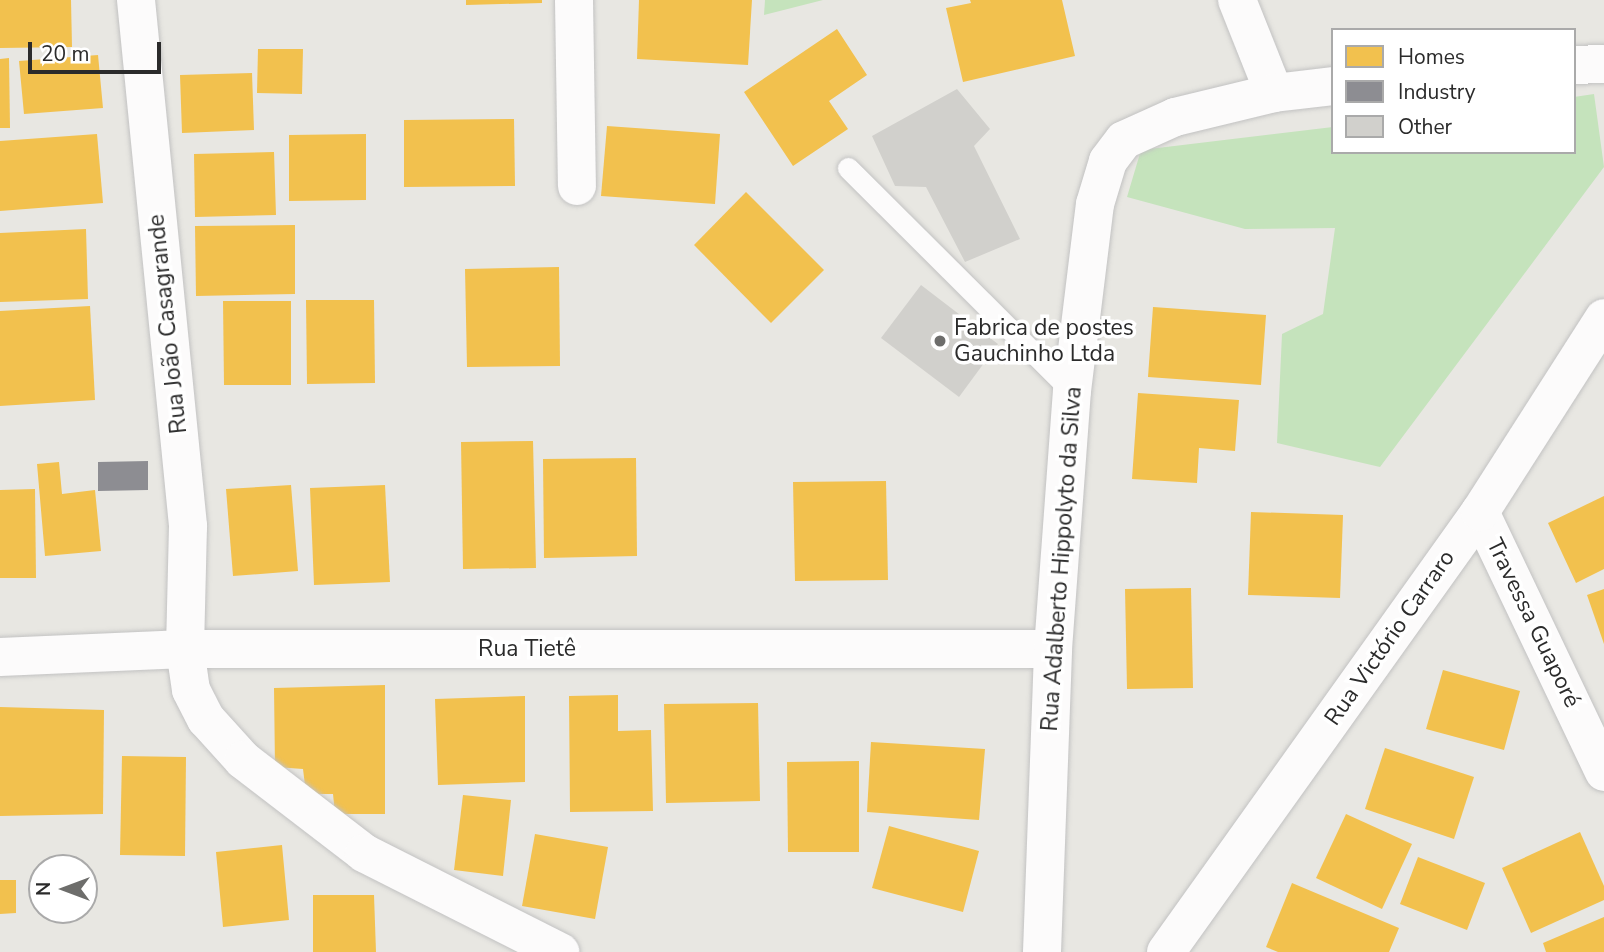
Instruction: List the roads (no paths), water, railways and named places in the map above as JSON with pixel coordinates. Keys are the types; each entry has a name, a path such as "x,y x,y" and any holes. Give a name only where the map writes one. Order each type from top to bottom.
{"street":[{"name":"Rua João Casagrande","path":"136,0 188,526 185,649 191,690 206,719 243,760 364,853 561,952"},
{"path":"574,0 577,186"},
{"path":"1237,0 1274,93"},
{"path":"1576,65 1604,64"},
{"name":"Rua Adalberto Hippolyto da Silva","path":"1042,952 1053,649 1072,391 1095,204 1108,161 1124,140 1175,117 1274,93 1331,86"},
{"name":"Rua Victório Carraro","path":"1166,952 1480,512 1604,318"},
{"name":"Travessa Guaporé","path":"1480,512 1604,772"},
{"name":"Rua Tietê","path":"0,657 185,649 1053,649"}],"lane":[{"path":"848,168 1072,391"}],"place":[{"name":"Fabrica de postes Gauchinho Ltda","path":"940,341"}]}
